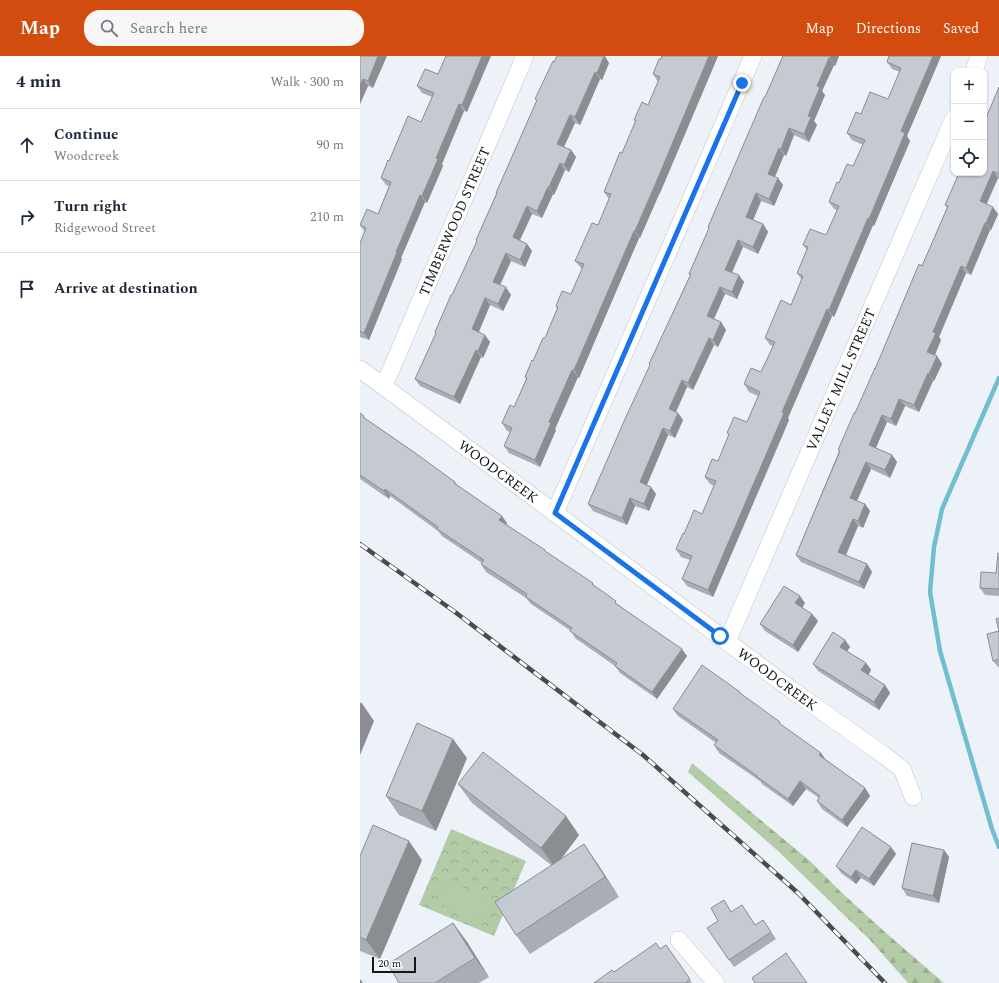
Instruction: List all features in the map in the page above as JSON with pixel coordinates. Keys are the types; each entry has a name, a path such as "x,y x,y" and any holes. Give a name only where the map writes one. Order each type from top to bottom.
{"street":[{"name":"TIMBERWOOD STREET","path":"384,386 525,56"},
{"path":"555,513 753,56"},
{"path":"975,68 979,56"},
{"name":"VALLEY MILL STREET","path":"728,642 951,125"},
{"name":"WOODCREEK","path":"360,369 792,690 902,769 914,797"},
{"path":"679,940 716,983"}],"green space":[{"path":"692,763 810,861 886,933 944,983 908,983 870,940 778,851 688,772"},
{"path":"451,829 526,861 494,936 419,905"},
{"path":"446,880 494,901 484,923 437,902"}],"building":[{"path":"360,56 378,56 368,81 363,79 360,85"},
{"path":"446,56 482,56 462,105 459,104 422,196 420,195 364,333 360,331 360,243 366,228 360,225 367,209 378,214 391,182 381,178 408,116 421,122 434,93 417,86 425,69 438,74"},
{"path":"557,56 604,56 597,73 595,72 575,117 570,115 557,144 571,150 564,165 560,163 537,211 527,206 513,237 527,244 520,260 506,253 493,282 506,287 498,304 485,298 472,329 485,335 478,351 476,350 454,397 415,379 451,295 477,241 476,240 496,193 537,100 535,99 553,61 554,62"},
{"path":"662,56 709,56 635,231 574,370 572,370 549,422 551,423 535,460 504,446 512,428 502,423 510,405 514,407 527,378 525,377 532,360 533,361 543,338 545,338 558,307 556,306 562,291 571,294 584,264 575,261 592,223 598,225 611,194 604,192 620,152 622,153 636,120 634,120 642,102 648,105 660,77 653,74 659,59 661,59"},
{"path":"783,56 831,56 817,86 820,87 808,116 811,117 804,134 789,128 781,149 779,148 768,174 778,178 769,199 756,193 746,217 763,224 753,247 738,240 725,270 739,275 732,292 720,287 707,316 721,322 713,340 709,338 688,383 682,380 669,409 678,413 670,431 663,428 640,482 651,487 644,504 630,498 622,518 588,504 650,365 649,364 691,274 689,274 709,228 708,227"},
{"path":"889,56 933,56 901,131 905,133 869,219 868,218 829,310 827,309 782,412 784,413 708,590 682,579 692,556 676,549 694,510 702,514 716,481 705,477 712,459 718,461 734,417 747,422 760,392 744,384 751,368 761,372 775,342 765,338 781,300 791,305 803,276 797,273 808,247 803,245 810,229 826,235 839,206 829,202 837,182 839,183 847,164 853,166 865,140 847,133 856,112 861,114 870,92 888,99 901,68 887,62"},
{"path":"999,87 999,174 993,171 980,201 993,207 966,268 961,266 933,332 936,333 927,352 937,356 914,405 899,399 891,419 882,415 869,445 892,455 885,470 866,462 850,498 865,504 858,521 853,519 838,552 867,564 859,582 796,555 840,451 838,450 854,413 875,369 919,264 922,266 948,206 945,205 958,176 987,176 987,116"},
{"path":"360,413 364,416 363,417 502,516 499,520 593,583 592,584 616,601 615,603 682,649 652,692 615,666 617,663 570,631 572,628 526,597 527,594 481,564 484,560 437,529 438,527 385,489 384,491 360,475"},
{"path":"998,553 999,589 980,588 981,572 996,573"},
{"path":"784,586 800,596 795,603 812,614 793,645 760,624"},
{"path":"999,618 999,631 996,619"},
{"path":"999,631 999,659 993,661 987,634"},
{"path":"833,632 845,640 840,647 866,663 861,670 885,685 874,702 813,664"},
{"path":"702,665 780,722 779,723 821,753 819,755 865,788 842,820 817,801 820,796 800,781 788,799 714,745 718,740 673,709"},
{"path":"417,723 453,739 422,811 386,796"},
{"path":"483,752 566,816 541,848 458,784"},
{"path":"373,825 409,841 366,940 360,937 360,856"},
{"path":"862,827 891,847 869,879 856,870 851,877 836,866"},
{"path":"912,843 944,850 933,896 902,888"},
{"path":"584,844 605,877 516,935 495,902"},
{"path":"724,900 731,912 742,905 755,925 763,920 771,932 729,960 707,928 718,921 711,908"},
{"path":"453,923 475,958 435,983 399,983 388,964"},
{"path":"656,943 660,949 666,945 690,979 685,983 594,983 612,970 614,972"},
{"path":"786,953 807,983 755,983 752,978"}],"waterway":[{"path":"999,378 942,509 934,547 930,592 940,651 992,829 999,847"}],"railway":[{"path":"360,544 455,612 643,755 798,893 885,983"}],"route":[{"path":"720,636 555,513 742,83"}]}
